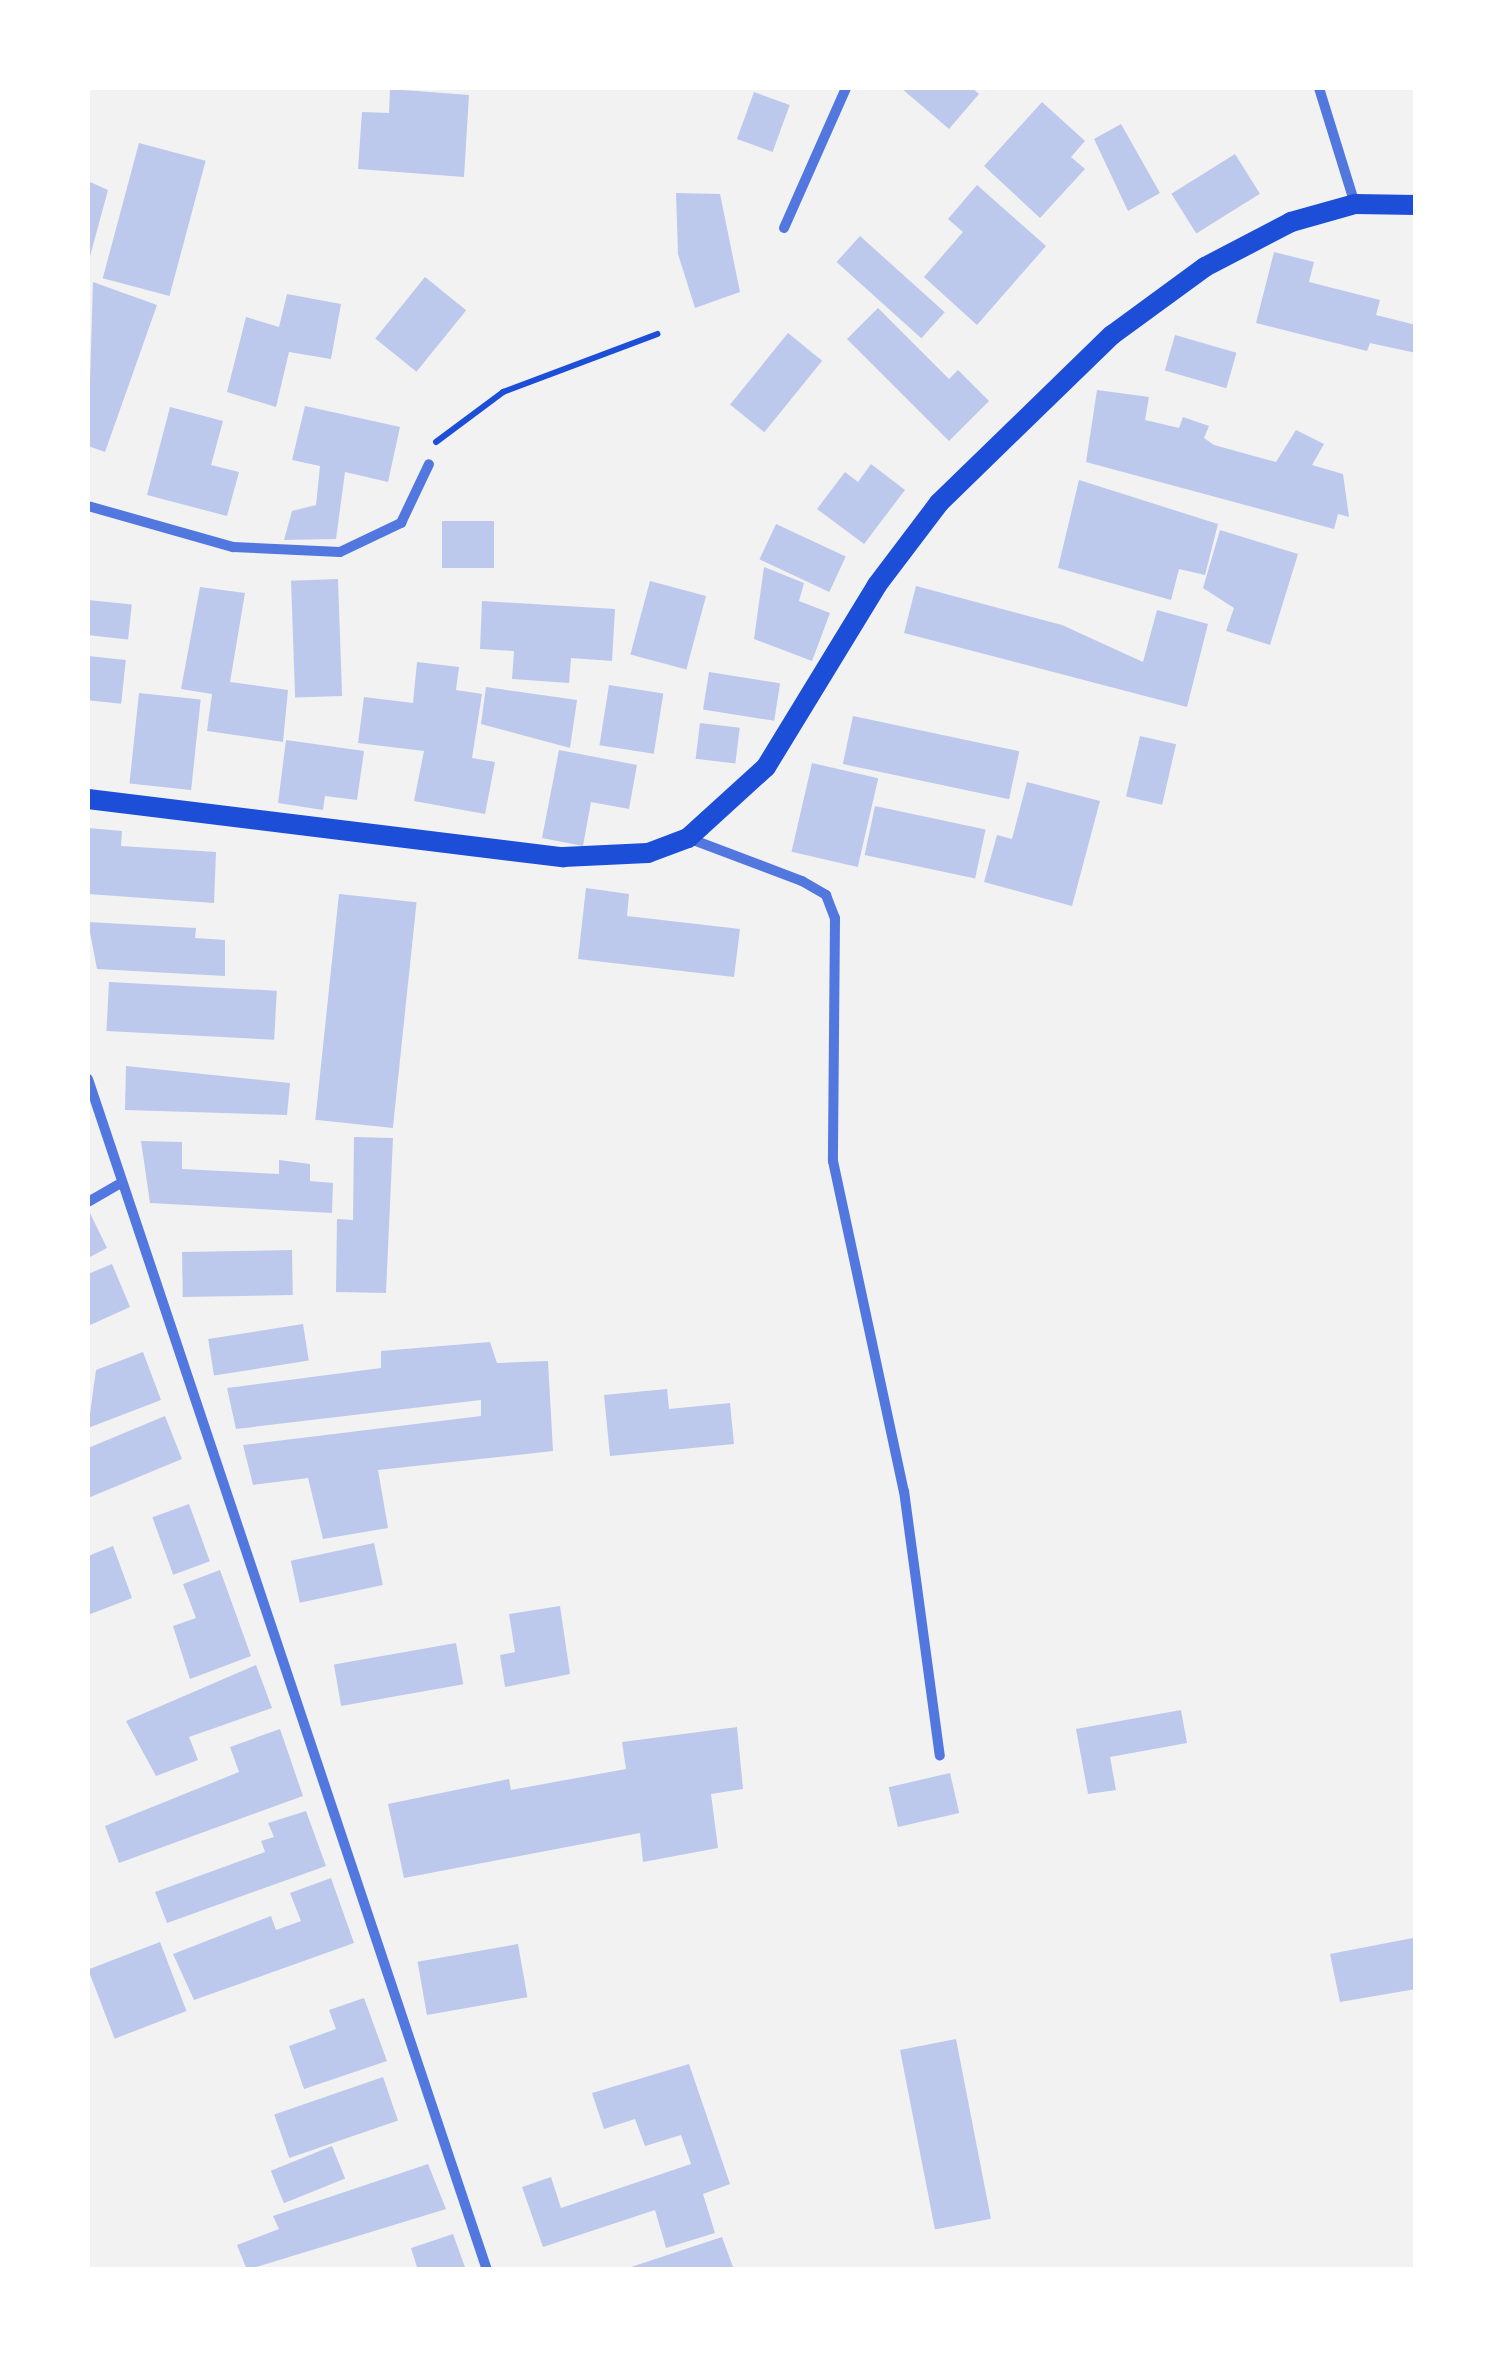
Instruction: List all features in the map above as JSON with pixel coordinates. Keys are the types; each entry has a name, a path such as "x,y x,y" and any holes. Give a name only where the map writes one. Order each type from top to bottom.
{"main road":[{"path":"88,800 562,857 648,853 688,838 766,768 906,543 1006,435 1112,334 1190,278 1291,222 1355,204 1416,205"}],"street":[{"path":"784,228 846,88"},
{"path":"1319,88 1355,204"},
{"path":"88,506 233,547 340,552 401,523 429,464"},
{"path":"688,838 802,881 826,895 835,918 833,1160 904,1491 940,1756"},
{"path":"88,1079 118,1185 487,2270"},
{"path":"88,1202 118,1185"}],"path":[{"path":"429,464 452,422 488,400 656,334"}],"building":[{"path":"901,88 972,88 979,94 949,129"},
{"path":"390,89 469,95 464,177 358,169 362,112 389,113"},
{"path":"754,92 790,105 773,152 737,139"},
{"path":"1042,102 1085,141 1071,157 1085,169 1040,218 984,166"},
{"path":"1121,124 1160,193 1128,211 1094,139"},
{"path":"139,143 206,161 169,296 103,278"},
{"path":"1235,154 1260,194 1196,234 1171,194"},
{"path":"88,181 108,190 89,260 88,260"},
{"path":"977,185 1046,246 977,325 924,277 963,232 948,219"},
{"path":"676,193 720,194 740,292 695,308 678,254"},
{"path":"860,236 945,312 921,338 837,262"},
{"path":"1274,252 1314,262 1309,282 1380,300 1376,315 1416,325 1416,353 1370,343 1367,351 1256,323"},
{"path":"425,277 466,310 416,372 375,338"},
{"path":"93,282 157,305 105,452 88,446"},
{"path":"287,294 341,304 331,359 289,352 276,407 227,392 246,317 279,327"},
{"path":"878,308 949,379 958,370 989,401 949,441 847,339"},
{"path":"788,333 822,361 764,432 730,404"},
{"path":"1175,335 1237,353 1226,388 1165,371"},
{"path":"1097,390 1149,397 1145,420 1179,428 1183,417 1209,426 1204,438 1214,445 1276,462 1296,430 1324,444 1312,465 1343,474 1349,517 1338,514 1334,529 1086,462"},
{"path":"305,406 400,427 388,482 345,472 336,539 284,540 292,511 316,505 320,466 292,460"},
{"path":"170,407 223,421 211,465 239,472 227,516 147,495"},
{"path":"871,464 905,490 864,544 817,509 845,472 858,482"},
{"path":"1079,480 1218,524 1205,575 1179,569 1171,600 1058,568"},
{"path":"442,521 494,521 494,568 442,568"},
{"path":"776,524 846,557 829,592 760,559"},
{"path":"1220,530 1298,554 1270,645 1226,631 1234,608 1203,588"},
{"path":"764,567 804,583 799,601 830,613 812,661 754,639"},
{"path":"338,579 342,696 295,698 291,581"},
{"path":"650,581 706,596 686,669 630,654"},
{"path":"916,586 1062,625 1143,662 1157,610 1208,624 1187,707 904,633"},
{"path":"200,587 245,593 230,682 288,690 283,742 207,731 212,694 181,689"},
{"path":"88,600 132,605 128,639 88,635"},
{"path":"482,601 615,609 612,661 571,658 569,683 512,679 514,651 480,649"},
{"path":"88,656 126,660 121,704 88,700"},
{"path":"417,662 459,667 456,690 482,694 472,758 495,762 485,814 414,801 424,751 358,743 364,697 413,703"},
{"path":"709,672 780,683 774,721 703,710"},
{"path":"609,685 663,694 654,754 599,745"},
{"path":"486,687 577,700 570,748 481,724"},
{"path":"139,693 201,699 191,790 129,784"},
{"path":"853,716 1019,751 1009,799 843,764"},
{"path":"700,723 740,728 735,764 696,759"},
{"path":"1140,736 1176,744 1162,805 1126,796"},
{"path":"286,740 364,751 357,800 325,796 323,810 278,803"},
{"path":"559,750 637,765 629,809 591,802 583,846 542,838"},
{"path":"812,763 878,778 858,867 792,852"},
{"path":"1027,782 1100,801 1072,906 984,882 997,835 1012,839"},
{"path":"875,806 986,829 975,878 865,855"},
{"path":"88,828 122,831 121,846 216,852 214,903 88,894"},
{"path":"586,888 629,894 627,916 740,929 734,977 578,959"},
{"path":"339,894 417,902 393,1128 315,1120"},
{"path":"88,922 196,928 195,938 225,940 225,976 97,969"},
{"path":"109,982 277,991 274,1040 106,1031"},
{"path":"126,1066 290,1083 287,1115 125,1110"},
{"path":"354,1137 393,1138 386,1293 336,1292 337,1219 353,1220"},
{"path":"141,1141 182,1142 182,1169 279,1174 279,1160 310,1164 310,1181 333,1183 332,1213 150,1203"},
{"path":"88,1209 107,1248 88,1258"},
{"path":"292,1250 293,1295 183,1297 182,1252"},
{"path":"112,1264 130,1307 88,1326 88,1274"},
{"path":"303,1324 309,1361 214,1376 208,1339"},
{"path":"490,1342 497,1363 548,1361 553,1451 378,1470 388,1528 323,1539 308,1478 253,1485 243,1445 481,1416 481,1400 236,1429 227,1388 381,1368 381,1351"},
{"path":"143,1352 161,1400 88,1428 96,1370"},
{"path":"667,1389 669,1409 730,1403 734,1444 610,1456 604,1395"},
{"path":"165,1416 182,1459 88,1498 88,1448"},
{"path":"189,1504 210,1561 173,1575 152,1517"},
{"path":"374,1543 383,1585 300,1603 291,1561"},
{"path":"113,1546 132,1598 88,1615 88,1556"},
{"path":"220,1570 251,1656 190,1679 173,1626 196,1618 183,1584"},
{"path":"560,1606 570,1674 505,1687 500,1655 515,1652 509,1614"},
{"path":"456,1643 463,1684 341,1706 334,1665"},
{"path":"256,1665 272,1708 189,1737 198,1760 156,1776 126,1721"},
{"path":"1181,1710 1187,1743 1110,1757 1116,1790 1088,1794 1076,1729"},
{"path":"737,1727 743,1789 711,1794 718,1848 643,1862 640,1833 404,1878 388,1804 509,1779 511,1790 626,1769 622,1742"},
{"path":"280,1729 303,1796 119,1863 105,1826 239,1772 230,1747"},
{"path":"950,1773 959,1813 898,1827 889,1787"},
{"path":"306,1811 326,1866 167,1923 155,1892 265,1852 261,1841 274,1837 268,1823"},
{"path":"331,1878 354,1943 194,2000 173,1954 271,1916 276,1930 301,1921 290,1893"},
{"path":"1416,1909 1416,1989 1340,2002 1330,1954 1413,1938"},
{"path":"160,1942 187,2011 115,2039 88,1970"},
{"path":"518,1944 527,1997 427,2015 418,1962"},
{"path":"364,1998 387,2061 304,2089 289,2046 336,2029 329,2010"},
{"path":"956,2039 991,2219 935,2230 900,2050"},
{"path":"689,2064 730,2184 703,2194 715,2233 666,2248 655,2210 543,2247 522,2187 551,2177 561,2208 691,2164 681,2135 645,2146 635,2119 604,2129 592,2093"},
{"path":"383,2077 398,2120 289,2158 274,2114"},
{"path":"332,2146 345,2178 284,2203 271,2171"},
{"path":"428,2164 446,2209 247,2270 237,2245 279,2229 273,2216"},
{"path":"453,2234 466,2270 418,2270 411,2248"},
{"path":"722,2237 734,2270 625,2270 625,2269"}]}
